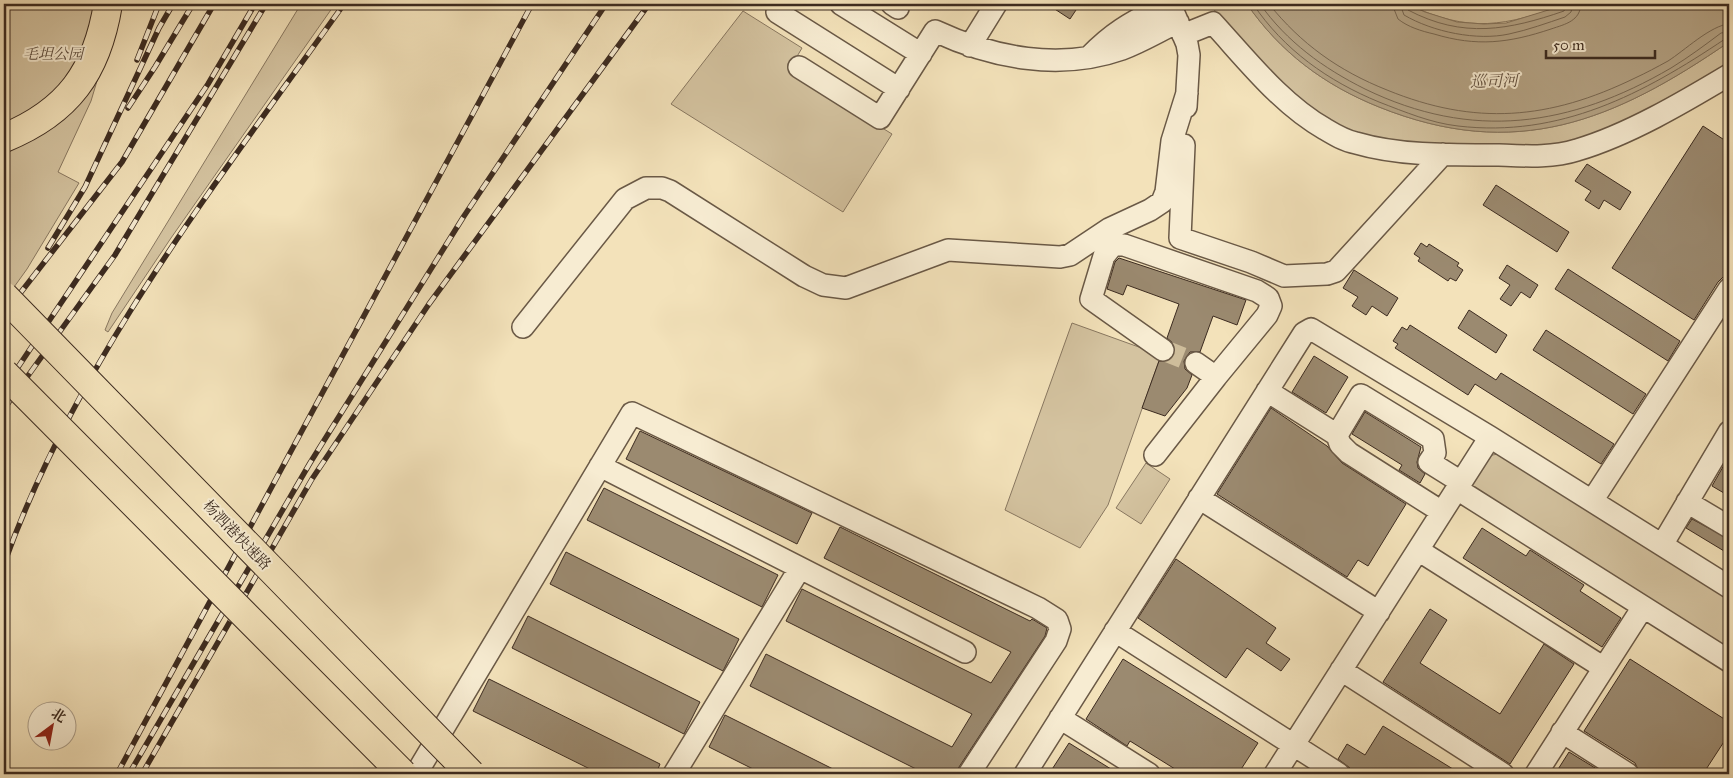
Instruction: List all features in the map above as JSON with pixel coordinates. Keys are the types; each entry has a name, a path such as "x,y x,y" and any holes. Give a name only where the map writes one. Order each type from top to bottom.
{"highway":[{"path":"4,138 27,129 58,108 79,83 93,60 103,36 108,4"},
{"name":"杨泗港快速路","path":"4,296 471,774"},
{"path":"4,373 403,774"}],"street":[{"path":"783,4 777,12 899,89"},
{"path":"841,4 921,54"},
{"path":"970,46 996,4"},
{"path":"799,67 880,118 935,31 970,46 1017,58 1042,61 1090,56 1120,49 1174,16 1213,23 1292,106 1323,128 1345,139 1367,146 1443,154 1548,156 1578,150 1630,128 1729,75"},
{"path":"1174,16 1188,55 1189,241 1182,265"},
{"path":"523,327 620,204 646,188 662,188 670,192 810,279 837,288 856,285 948,250 1070,256 1109,229 1150,210 1162,202 1166,192 1172,141 1187,93"},
{"path":"1189,241 1284,276 1327,274 1336,271 1443,154"},
{"path":"1155,455 1267,315 1271,306 1268,298 1257,291 1124,245 1113,245 1104,256 1091,299 1163,350"},
{"path":"1268,298 1284,276"},
{"path":"1592,501 1729,289"},
{"path":"1025,774 1304,333 1311,329 1490,437 1729,587"},
{"path":"1196,363 1216,377"},
{"path":"1267,391 1337,435 1340,444 1349,453 1442,512"},
{"path":"1337,435 1361,395 1433,439 1434,453 1429,462 1459,486 1729,661"},
{"path":"416,774 632,413 1038,608 1057,620 1060,630 1056,641 969,774"},
{"path":"1275,774 1490,437"},
{"path":"1662,545 1687,502 1726,443"},
{"path":"600,466 965,652"},
{"path":"1199,498 1379,612"},
{"path":"1687,502 1729,527"},
{"path":"1418,550 1604,668"},
{"path":"674,774 800,568"},
{"path":"1536,774 1643,606"},
{"path":"1116,631 1339,774"},
{"path":"1342,670 1503,774"},
{"path":"1060,718 1149,774"},
{"path":"1562,732 1628,774"}],"green space":[{"name":"毛坦公园","path":"4,4 120,4 91,101 58,172 79,183 27,269 4,301"},
{"path":"301,4 335,4 171,238 108,332 105,330 112,313"},
{"path":"1211,4 1247,4 1289,52 1322,77 1359,98 1379,107 1429,123 1475,131 1520,131 1562,125 1604,112 1645,93 1687,70 1729,42 1729,68 1594,140 1542,151 1364,140 1312,112 1225,28"},
{"path":"1407,4 1568,4 1506,22 1469,23 1430,14"},
{"path":"743,11 802,48 789,70 892,134 843,212 671,104"},
{"path":"1072,323 1161,355 1108,505 1080,548 1005,510"},
{"path":"1504,455 1729,598 1729,651 1473,486 1472,483 1487,456"},
{"path":"1146,463 1170,479 1141,524 1116,508"}],"water":[{"name":"巡司河","path":"1247,4 1407,4 1457,22 1484,24 1506,23 1568,4 1729,4 1729,42 1687,70 1645,93 1604,112 1562,125 1520,131 1475,131 1429,123 1379,107 1340,88 1289,52"}],"building":[{"path":"1047,4 1080,4 1070,19"},
{"path":"1703,126 1729,143 1729,271 1718,282 1694,320 1612,268"},
{"path":"1587,164 1631,192 1620,210 1604,200 1599,209 1585,200 1591,191 1575,181"},
{"path":"1496,185 1569,232 1557,252 1483,205"},
{"path":"1421,243 1427,247 1429,244 1459,263 1457,266 1463,270 1456,281 1450,278 1448,281 1418,261 1420,258 1414,254"},
{"path":"1119,258 1246,300 1237,325 1213,316 1200,352 1190,352 1184,361 1185,369 1192,375 1187,388 1165,416 1142,408 1159,361 1169,361 1175,352 1174,344 1167,338 1179,304 1127,285 1123,295 1107,289 1115,262"},
{"path":"1507,265 1538,285 1530,298 1521,292 1511,306 1500,299 1510,285 1499,278"},
{"path":"1568,269 1680,341 1668,361 1555,289"},
{"path":"1354,270 1398,298 1387,316 1372,306 1366,315 1352,306 1358,297 1343,288"},
{"path":"1469,310 1507,335 1496,353 1458,328"},
{"path":"1410,325 1496,380 1501,373 1614,444 1601,464 1475,384 1468,395 1395,348 1398,344 1393,341 1402,327 1407,330"},
{"path":"1546,330 1646,394 1633,414 1533,350"},
{"path":"1314,356 1348,377 1326,413 1292,392"},
{"path":"1271,408 1327,446 1342,463 1406,504 1368,566 1358,560 1347,577 1217,494"},
{"path":"1365,412 1421,447 1417,462 1418,468 1425,474 1420,483 1399,470 1402,465 1352,434"},
{"path":"640,431 812,513 797,544 626,459"},
{"path":"1724,465 1729,468 1729,496 1712,486"},
{"path":"604,488 778,575 762,607 587,520"},
{"path":"1692,519 1729,539 1729,554 1686,528"},
{"path":"840,527 1030,621 1032,619 1047,628 1045,636 959,767 957,774 926,774 750,686 766,654 952,747 972,714 786,621 802,589 991,683 1011,652 824,558"},
{"path":"1482,528 1526,556 1530,550 1584,585 1580,591 1621,618 1602,647 1463,558"},
{"path":"566,552 739,639 723,671 550,584"},
{"path":"1176,559 1276,628 1266,643 1290,659 1281,671 1247,648 1226,678 1138,618"},
{"path":"1430,609 1447,620 1420,663 1500,714 1544,644 1574,664 1510,764 1383,682"},
{"path":"528,616 700,702 684,734 512,648"},
{"path":"1123,659 1258,743 1238,774 1183,774 1130,741 1127,746 1086,719"},
{"path":"1630,659 1729,722 1729,734 1703,774 1640,774 1635,763 1584,731"},
{"path":"489,679 660,764 656,774 600,774 473,711"},
{"path":"725,715 843,774 763,774 709,747"},
{"path":"1383,726 1461,774 1351,774 1350,768 1338,759 1347,744 1365,755"},
{"path":"1069,743 1119,774 1049,774"},
{"path":"1569,752 1605,774 1555,774"}],"tunnel":[{"path":"1163,350 1196,363"}],"railway":[{"path":"137,60 159,4"},
{"path":"48,248 85,187 159,28 173,4"},
{"path":"128,108 193,4"},
{"path":"4,314 122,162 214,4"},
{"path":"4,388 208,84 255,4"},
{"path":"4,409 115,255 266,4"},
{"path":"4,564 35,488 71,414 111,343 154,273 248,137 344,4"},
{"path":"117,774 532,4"},
{"path":"129,774 310,463 464,216 606,4"},
{"path":"142,774 312,479 429,304 649,4"}]}
